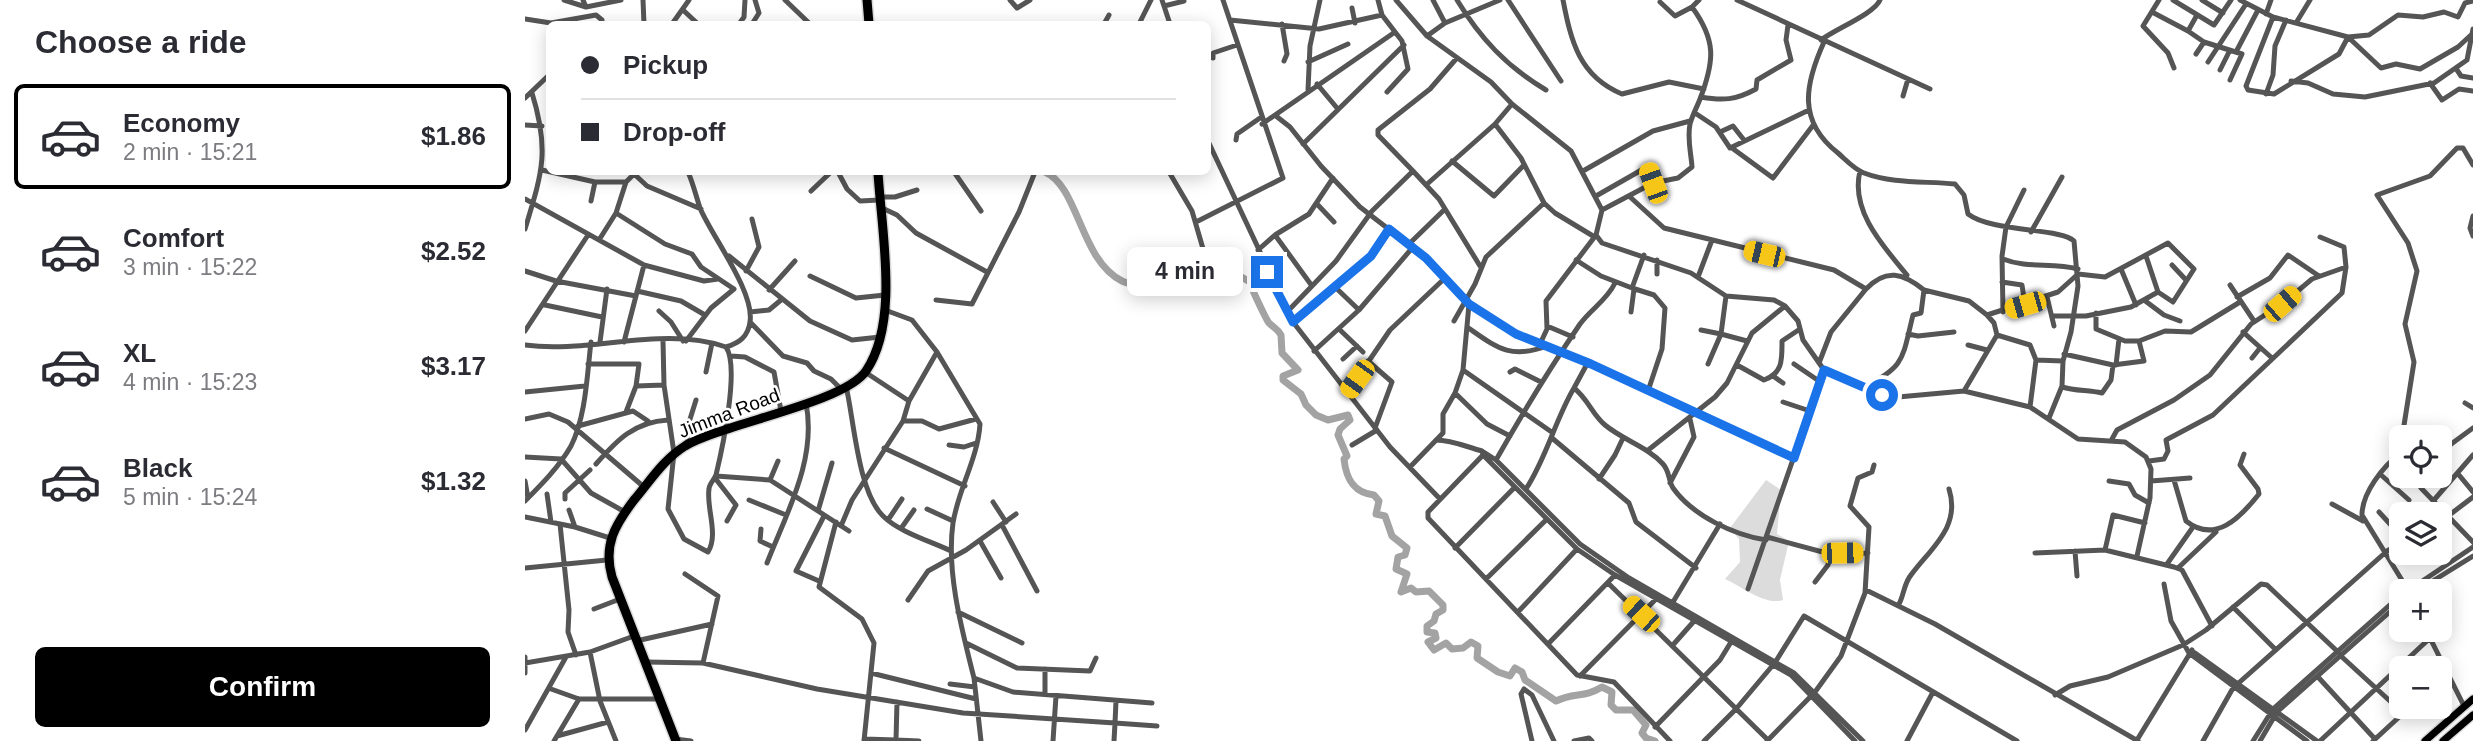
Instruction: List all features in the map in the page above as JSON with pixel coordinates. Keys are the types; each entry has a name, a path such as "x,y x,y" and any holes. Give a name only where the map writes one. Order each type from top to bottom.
{"highway":[{"path":"867,0 869,21"},
{"path":"865,372 880,337 885,310 878,175"},
{"name":"Jimma Road","path":"675,740 607,560 610,538 625,512 674,453 688,444 725,429 806,403 843,387 865,372"}],"main road":[{"path":"2425,741 2473,699"},
{"path":"2443,741 2473,715"}],"street":[{"path":"564,0 586,7 621,0"},
{"path":"583,0 586,7"},
{"path":"643,0 644,21"},
{"path":"674,21 689,0"},
{"path":"741,21 745,0"},
{"path":"754,21 759,13 755,0"},
{"path":"785,0 807,21"},
{"path":"1010,0 1017,8 1030,0"},
{"path":"1140,21 1151,0"},
{"path":"1196,222 1283,178 1261,121 1223,0"},
{"path":"1308,90 1308,62 1320,0"},
{"path":"1378,0 1382,15 1403,45 1408,70 1387,92"},
{"path":"1396,0 1427,36 1491,82 1511,104 1571,151 1602,210 1595,236 1546,301 1547,326 1543,345"},
{"path":"1433,0 1445,23"},
{"path":"1457,0 1490,46 1516,72 1545,90"},
{"path":"1427,36 1445,23 1500,0"},
{"path":"1508,0 1560,81"},
{"path":"1563,0 1575,51 1596,79 1622,94 1669,82 1704,89"},
{"path":"1660,2 1675,16 1699,0"},
{"path":"1737,0 1930,89"},
{"path":"1880,0 1869,12 1840,26 1822,41 1809,77 1809,110 1814,124 1826,145 1860,171 1919,184 1955,184 1963,195 1970,216 2006,227 2073,239 2078,271 2074,314 2064,358 2062,387 2049,418"},
{"path":"2159,0 2143,26 2168,53 2174,68"},
{"path":"2173,0 2214,25 2231,0"},
{"path":"2202,0 2223,13"},
{"path":"2240,0 2273,17 2348,37 2369,35 2402,15 2423,17 2444,12 2458,17 2465,3 2473,1"},
{"path":"2266,14 2271,0"},
{"path":"2296,23 2310,0"},
{"path":"1169,21 1163,3 1184,1"},
{"path":"2208,62 2246,4"},
{"path":"1602,210 1653,183 1674,180 1692,167 1688,148 1691,121 1704,89 1711,43 1707,28 1692,7"},
{"path":"1352,8 1355,23"},
{"path":"683,10 695,21"},
{"path":"2220,70 2258,10"},
{"path":"2152,12 2204,41 2242,55 2230,80"},
{"path":"566,21 596,15 602,21"},
{"path":"1106,21 1109,15"},
{"path":"1230,20 1313,29 1355,23 1382,15"},
{"path":"2188,31 2197,15"},
{"path":"2273,17 2246,86 2248,90 2274,94 2291,81 2339,54 2348,37"},
{"path":"2266,94 2273,75 2276,46 2286,20"},
{"path":"526,22 546,24"},
{"path":"1282,24 1287,54 1284,61"},
{"path":"1701,97 1724,101 1744,96 1756,89 1758,80 1791,60 1787,42 1788,25"},
{"path":"1236,140 1237,134 1276,116 1317,83 1395,32"},
{"path":"2348,37 2381,68 2396,64 2415,69 2441,59 2472,32"},
{"path":"2291,81 2308,83 2327,93 2356,98 2430,83 2457,70 2469,56 2472,32"},
{"path":"2196,54 2204,41"},
{"path":"1308,62 1348,44"},
{"path":"1213,58 1213,53 1237,45"},
{"path":"1303,144 1403,45"},
{"path":"1456,59 1430,89 1378,130 1378,135 1445,209 1481,266"},
{"path":"2457,70 2461,76 2473,78"},
{"path":"525,98 546,78"},
{"path":"1903,96 1908,79"},
{"path":"1317,83 1337,108"},
{"path":"2430,83 2442,100 2459,89 2473,91"},
{"path":"525,229 542,170 542,126 532,93"},
{"path":"1426,185 1495,124 1511,104"},
{"path":"1731,148 1809,110"},
{"path":"1695,113 1720,132 1727,147 1773,178 1814,124"},
{"path":"1276,116 1370,215 1411,246 1467,303 1516,334 1794,458"},
{"path":"1583,171 1653,131 1691,121"},
{"path":"1495,124 1524,165 1544,202 1555,213 1595,236 1602,243 1657,260 1698,278 1726,296 1774,300 1785,306 1794,314 1803,340 1824,370 1863,388 1898,397 1964,391 2030,407 2078,439 2112,439 2125,442 2149,461 2149,503 2137,556"},
{"path":"525,125 542,126"},
{"path":"1720,132 1733,126 1744,140"},
{"path":"1211,147 1293,322 1376,429 1440,499"},
{"path":"2404,425 2414,362 2405,324 2417,280 2417,263 2408,243 2377,195 2430,176 2457,148 2463,148 2473,165"},
{"path":"1452,161 1495,195 1524,165"},
{"path":"1596,196 1645,168 1653,183"},
{"path":"542,170 546,171"},
{"path":"1287,312 1370,215 1413,171"},
{"path":"1860,171 1858,184 1867,218 1884,251 1924,290 1969,301 1994,323 1997,335 1964,391"},
{"path":"564,175 595,182 626,181"},
{"path":"599,240 616,213 626,181 631,175"},
{"path":"635,175 647,186 701,209"},
{"path":"525,345 685,341 726,347 742,340 750,322 750,312 737,286 729,256 701,209 689,175"},
{"path":"811,191 828,175"},
{"path":"840,175 860,201 880,201 917,190"},
{"path":"956,175 981,211"},
{"path":"936,300 970,305 1013,225 1034,175"},
{"path":"1170,175 1196,222 1206,259"},
{"path":"2031,232 2062,177"},
{"path":"1258,250 1275,234 1309,214 1333,178"},
{"path":"591,201 595,182"},
{"path":"2003,312 2006,227 2024,190"},
{"path":"1629,196 1664,228 1834,270 1866,289"},
{"path":"525,199 534,201 588,235 644,265 704,281 717,279"},
{"path":"880,201 916,233 987,272"},
{"path":"1454,321 1467,303 1481,266 1494,248 1544,202"},
{"path":"1317,204 1333,222"},
{"path":"1314,351 1359,310 1445,209"},
{"path":"616,213 666,244 692,254 701,267 717,279 737,286"},
{"path":"2473,216 2473,235"},
{"path":"746,271 759,247 752,219"},
{"path":"1293,322 1371,256 1389,229"},
{"path":"1275,234 1312,286"},
{"path":"525,331 545,305 556,281 588,235"},
{"path":"2149,461 2164,459 2168,451 2167,439 2213,415 2342,293 2346,267 2344,247 2320,237"},
{"path":"1698,278 1712,240"},
{"path":"2003,259 2022,266 2062,265 2105,277 2168,243 2194,267 2173,302 2158,292 2146,256"},
{"path":"1631,312 1633,289 1644,255"},
{"path":"2096,313 2096,329 2119,339 2139,341 2165,331 2191,332 2270,278 2288,255 2319,276"},
{"path":"729,256 810,321 843,338 857,341 880,337"},
{"path":"1576,260 1615,283 1654,295 1665,308 1662,349 1648,391"},
{"path":"1657,260 1657,274"},
{"path":"769,290 795,261"},
{"path":"624,342 644,265"},
{"path":"2172,265 2186,280"},
{"path":"2112,439 2117,430 2174,400 2210,375 2243,331 2254,321 2319,276 2346,267"},
{"path":"2121,269 2136,305"},
{"path":"525,271 556,281 681,301 705,315"},
{"path":"1987,315 2025,305 2058,292 2078,271"},
{"path":"810,275 856,299 885,295"},
{"path":"1819,363 1831,332 1866,289 1884,275 1909,278"},
{"path":"1347,393 1397,323 1445,278"},
{"path":"2002,282 2022,285 2025,305"},
{"path":"1496,460 1541,382 1615,283"},
{"path":"2230,285 2254,321"},
{"path":"685,341 705,315 737,286"},
{"path":"1334,286 1359,310"},
{"path":"600,342 607,289"},
{"path":"1863,388 1897,368 1913,315 1921,313 1924,290"},
{"path":"2052,316 2086,316 2136,305 2158,292"},
{"path":"1708,364 1721,334 1726,296"},
{"path":"2047,297 2054,326"},
{"path":"750,312 769,310 781,300"},
{"path":"2144,300 2164,315 2180,321"},
{"path":"1410,467 1444,432 1443,414 1455,393 1463,370 1467,303"},
{"path":"545,305 602,317"},
{"path":"1647,451 1715,397 1737,365 1747,341 1762,323 1785,306"},
{"path":"885,310 908,317 937,352 980,426 953,521 952,554 958,612 974,678 981,741"},
{"path":"659,311 685,341"},
{"path":"750,322 783,356 807,363 816,373 843,387 854,421 856,450 878,510 888,520 952,554"},
{"path":"1547,326 1573,337"},
{"path":"1467,327 1495,348 1506,351 1529,351 1543,345"},
{"path":"1339,329 1363,352"},
{"path":"1737,365 1764,380 1773,376 1778,373 1782,360 1781,341 1800,329"},
{"path":"1701,330 1747,341"},
{"path":"2243,331 2272,358"},
{"path":"1908,334 1918,336 1954,332"},
{"path":"1997,335 2030,345 2036,360 2030,407"},
{"path":"2062,387 2102,393 2111,380 2119,339"},
{"path":"663,341 664,386 674,453 668,509 684,539 706,552 710,549 712,527 709,489 715,477 725,429 731,356 726,347"},
{"path":"2036,360 2064,358 2115,365 2144,361 2139,341"},
{"path":"527,500 561,459 577,428 591,342"},
{"path":"706,372 712,343"},
{"path":"1968,345 1987,350"},
{"path":"1343,359 1357,346"},
{"path":"2252,358 2260,348"},
{"path":"921,741 864,740 866,698 875,647 866,625 820,589 819,581 838,524 903,421 909,401 937,352"},
{"path":"731,356 745,357 774,372 781,411"},
{"path":"1352,445 1376,429 1392,382 1368,361"},
{"path":"588,365 637,363 640,368 636,386 626,412"},
{"path":"1526,489 1544,460 1587,364"},
{"path":"1794,364 1819,382"},
{"path":"1510,372 1515,369 1541,382"},
{"path":"1463,370 1553,436 1629,503 1636,522 1696,568"},
{"path":"1748,589 1824,370"},
{"path":"865,372 909,401"},
{"path":"1773,376 1783,383"},
{"path":"525,392 585,386"},
{"path":"636,386 664,386"},
{"path":"1574,388 1588,400 1600,420 1664,464 1670,482 1693,507 1720,524 1745,537 1766,539 1830,554 1868,553"},
{"path":"1455,393 1487,424 1510,436"},
{"path":"688,444 686,432 696,400"},
{"path":"1783,402 1810,411"},
{"path":"767,563 795,494 810,435 806,403"},
{"path":"2465,403 2473,408"},
{"path":"577,428 626,412 637,412 648,421"},
{"path":"525,419 549,414 568,422 644,488"},
{"path":"903,421 922,421 939,429 976,419"},
{"path":"1670,482 1694,437 1690,419"},
{"path":"596,464 631,428 648,421 668,420"},
{"path":"2452,443 2473,428"},
{"path":"1599,479 1623,438"},
{"path":"1436,440 1450,440 1496,460 1526,489 1577,549 1656,599 1683,611 1801,678 1851,740"},
{"path":"949,445 964,447 976,443"},
{"path":"884,448 965,486"},
{"path":"1484,453 1514,488 1570,538 1673,602 1695,620 1731,642 1775,663"},
{"path":"1484,453 1427,516 1580,676 1614,682 1670,741"},
{"path":"2178,568 2220,529 2240,515 2259,495 2258,489 2240,465 2243,454"},
{"path":"2424,488 2434,500 2459,475 2473,455"},
{"path":"525,457 561,459 591,493 625,512"},
{"path":"770,480 778,461"},
{"path":"818,511 832,464"},
{"path":"1608,583 1768,740 1813,694 1841,656 1865,590 1868,553 1869,527 1850,506 1858,478 1872,472 1874,465"},
{"path":"2363,521 2363,502 2380,474 2389,465"},
{"path":"565,499 565,493 590,470"},
{"path":"2380,474 2409,500"},
{"path":"2452,512 2473,494 2459,475"},
{"path":"715,477 770,480 849,531"},
{"path":"715,477 736,506 727,521"},
{"path":"2151,481 2190,478"},
{"path":"2174,480 2182,516 2200,530 2220,529"},
{"path":"525,481 527,500"},
{"path":"2109,481 2129,484 2136,495 2149,503"},
{"path":"1455,548 1514,488"},
{"path":"1899,604 1909,577 1928,557 1949,522 1953,503 1949,489"},
{"path":"547,494 551,522"},
{"path":"888,520 902,499"},
{"path":"749,500 786,515"},
{"path":"993,502 1037,591"},
{"path":"2333,504 2363,521 2387,551 2403,579"},
{"path":"927,509 953,521"},
{"path":"569,510 575,527"},
{"path":"902,527 914,510"},
{"path":"2379,512 2389,523"},
{"path":"908,600 928,571 952,554 980,541 1016,514"},
{"path":"819,581 796,571 824,516"},
{"path":"2105,550 2112,516 2145,523"},
{"path":"525,517 575,527 610,538"},
{"path":"1486,579 1546,519"},
{"path":"2452,520 2472,540"},
{"path":"560,524 569,610 568,632 576,655"},
{"path":"1673,602 1696,568 1720,524"},
{"path":"2167,564 2193,527"},
{"path":"761,529 760,541 773,547"},
{"path":"980,541 1001,578"},
{"path":"2452,561 2473,547"},
{"path":"1518,612 1577,549"},
{"path":"2035,553 2105,550 2178,568 2182,570 2212,626"},
{"path":"2075,551 2077,576"},
{"path":"2203,741 2236,686 2387,551"},
{"path":"1815,582 1828,565 1830,554"},
{"path":"2432,579 2473,556"},
{"path":"525,568 564,567 607,560"},
{"path":"2427,579 2446,565"},
{"path":"685,574 717,594 702,663"},
{"path":"1548,644 1615,575"},
{"path":"2164,584 2171,621 2183,644 2305,738 2319,741 2426,642"},
{"path":"2055,695 2070,686 2108,677 2183,644 2212,626 2257,585 2264,584 2389,700"},
{"path":"1865,590 1899,604 2137,740 2191,652"},
{"path":"594,609 620,599"},
{"path":"1580,676 1656,599"},
{"path":"2233,607 2276,650"},
{"path":"2253,741 2274,713 2389,610"},
{"path":"958,612 1022,643"},
{"path":"1704,741 1736,709 1775,663 1804,616 2017,741"},
{"path":"1672,646 1695,620"},
{"path":"525,673 525,661 566,657 635,639 712,624"},
{"path":"1655,727 1720,660 1731,642"},
{"path":"965,643 1017,668 1090,671 1096,658"},
{"path":"590,652 600,701 616,741"},
{"path":"525,730 551,689 566,657"},
{"path":"646,662 702,663 866,698 977,715 1157,726"},
{"path":"2260,741 2274,713 2318,677 2330,663"},
{"path":"1045,669 1045,694"},
{"path":"871,673 976,699"},
{"path":"2318,677 2374,740 2397,719"},
{"path":"974,678 1013,692 1152,703"},
{"path":"2452,683 2464,706"},
{"path":"950,684 965,688 975,687"},
{"path":"551,689 579,699 600,701 660,699"},
{"path":"1532,741 1521,694 1524,689 1532,695 1554,741"},
{"path":"1906,741 1933,692"},
{"path":"1813,694 1863,741"},
{"path":"1053,741 1056,696"},
{"path":"556,738 579,699"},
{"path":"1114,741 1116,701"},
{"path":"896,740 897,702"},
{"path":"525,712 534,715"},
{"path":"556,738 608,722"},
{"path":"1574,741 1589,738 1592,741"},
{"path":"675,740 691,741"}],"shaded area":[{"path":"1766,480 1781,490 1777,534 1789,541 1780,580 1783,600 1776,601 1761,598 1725,579 1740,562 1739,539 1730,528"}],"waterway":[{"path":"1049,175 1065,192 1097,257 1108,271 1122,281 1188,289 1214,286 1238,275 1250,282 1269,323 1281,335 1282,353 1298,370 1283,376 1283,380 1301,394 1306,405 1316,415 1328,420 1348,415 1350,420 1340,429 1338,435 1347,456 1344,459 1349,478 1356,488 1374,495 1379,501 1376,514 1385,516 1392,536 1407,548 1405,555 1398,557 1396,569 1407,574 1401,592 1411,588 1416,592 1429,591 1443,605 1443,610 1436,614 1434,621 1427,626 1427,632 1435,633 1436,638 1428,642 1434,650 1446,643 1452,649 1463,648 1471,642 1478,646 1477,658 1498,672 1510,676 1515,668 1522,672 1525,680 1556,701 1590,693 1602,687 1612,692 1611,705 1616,710 1633,710 1646,725 1642,733 1646,738 1655,741"}],"route":[{"path":"1267,272 1293,322 1371,256 1389,229 1439,270 1469,304 1516,334 1591,364 1794,458 1824,370 1882,395"}]}
